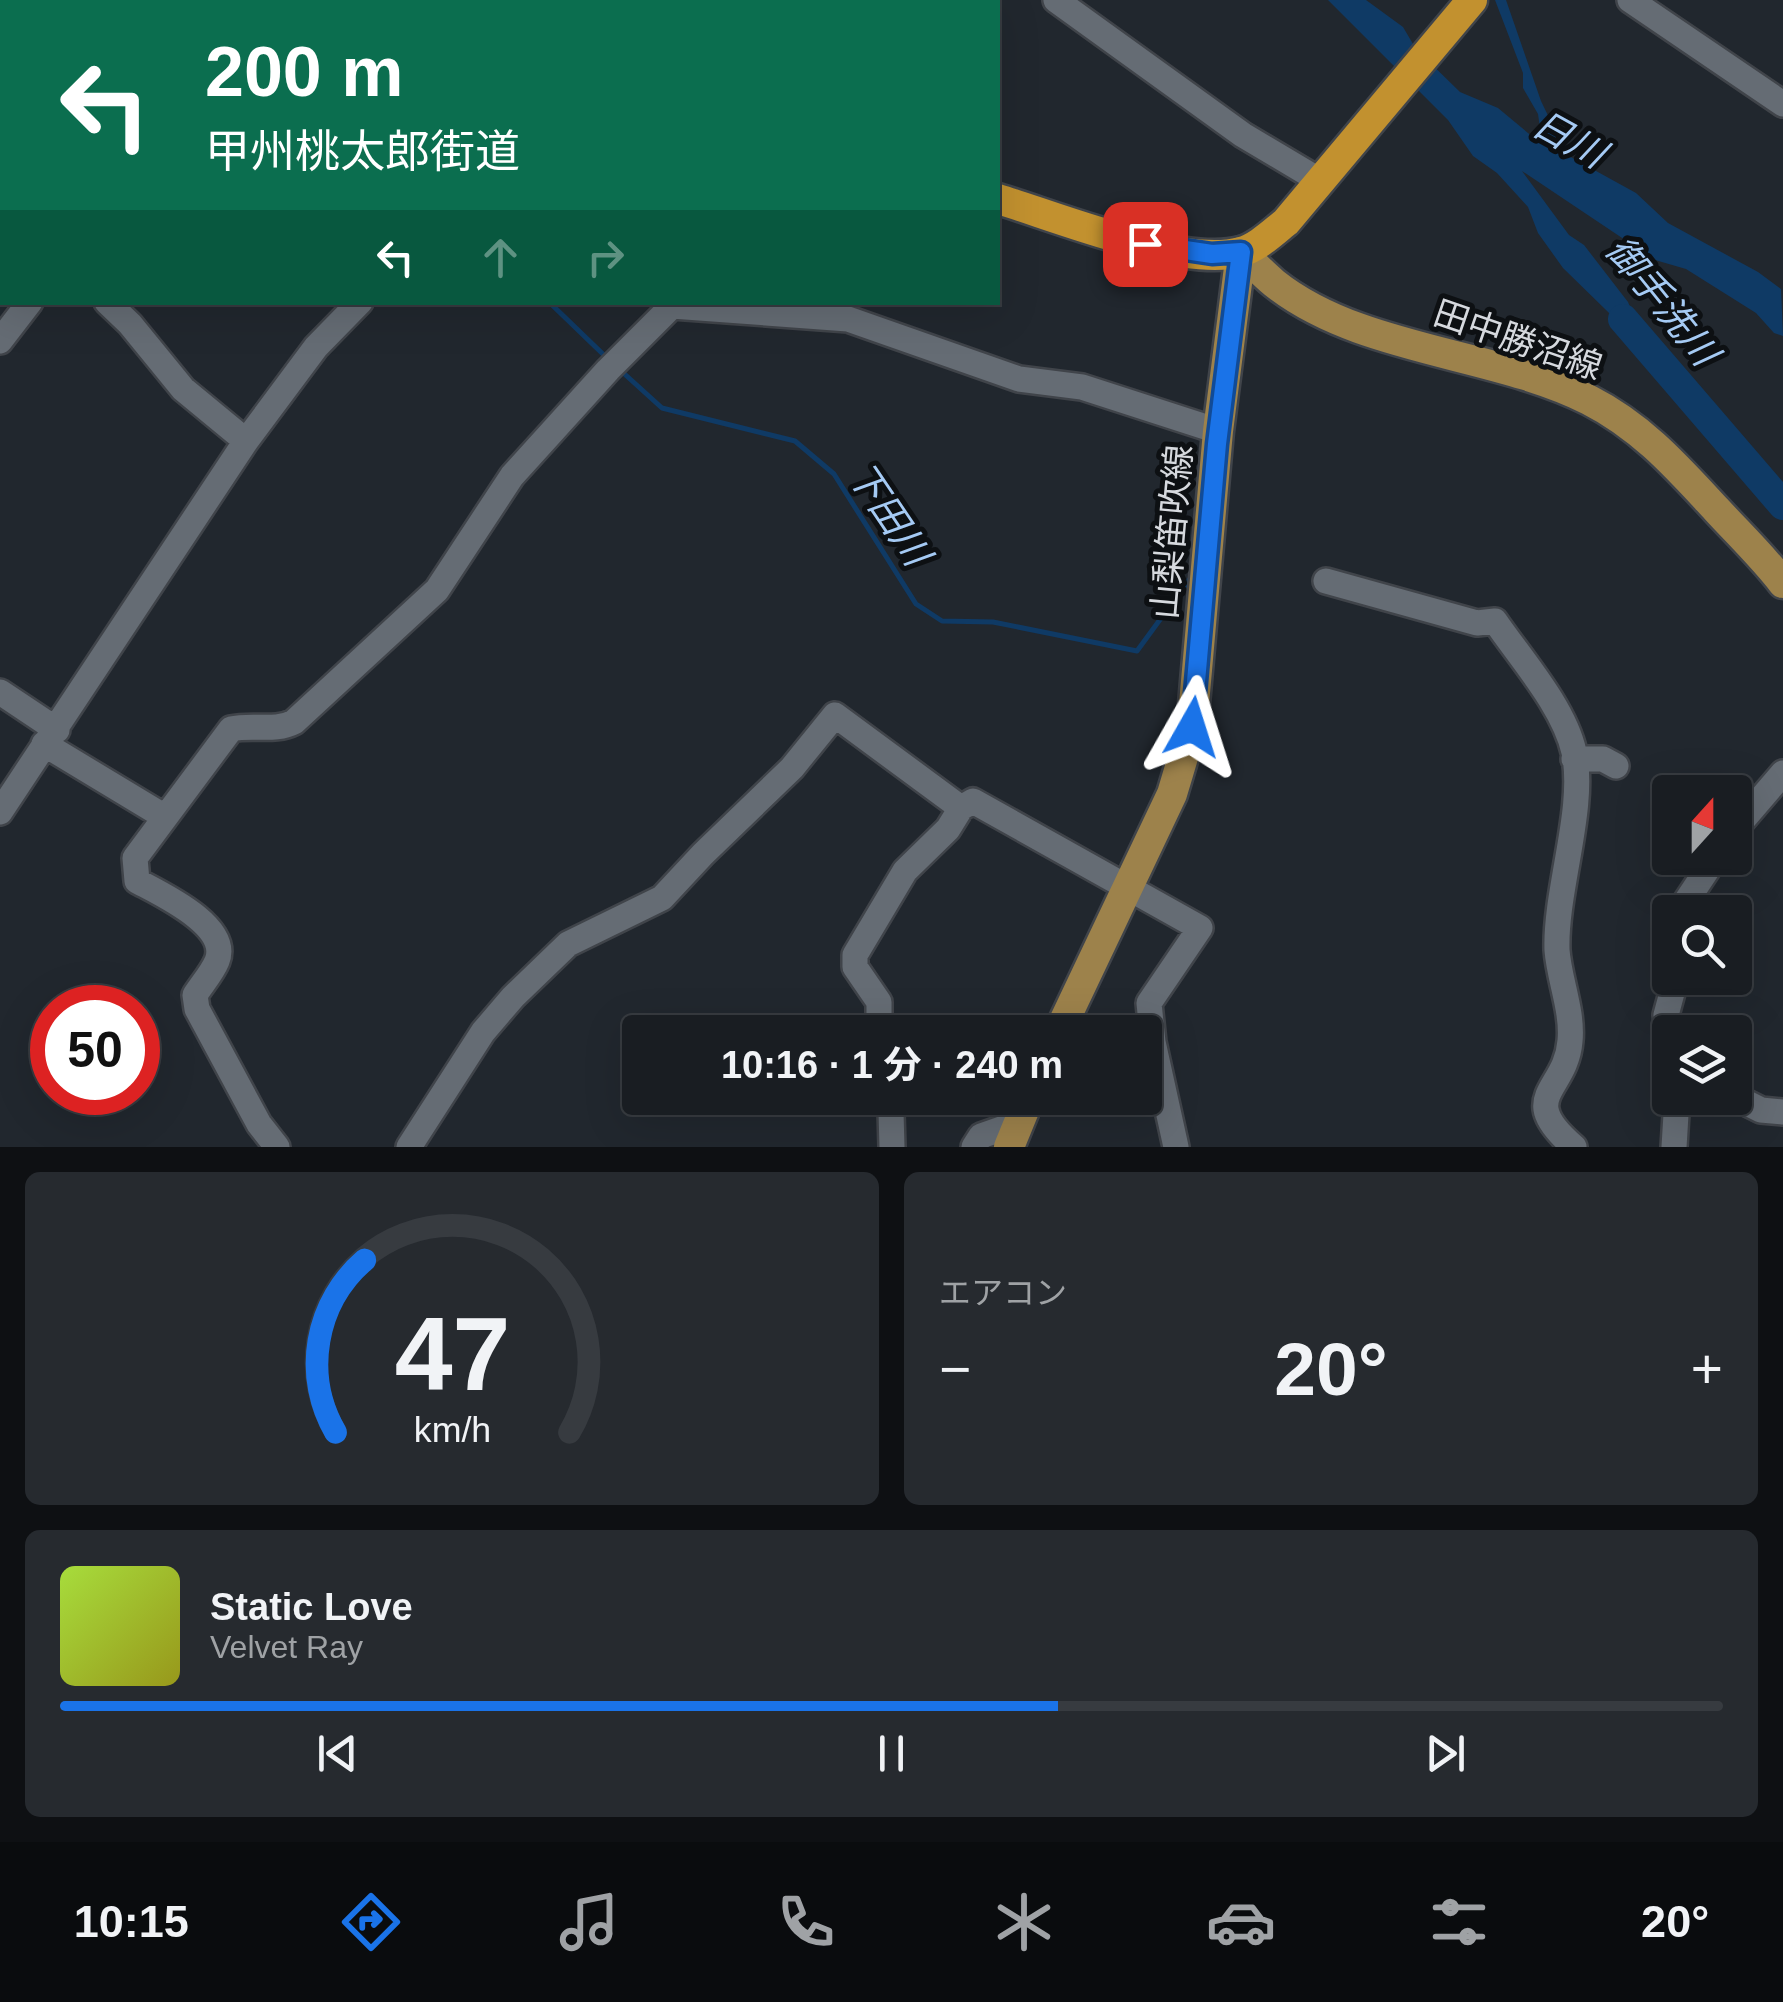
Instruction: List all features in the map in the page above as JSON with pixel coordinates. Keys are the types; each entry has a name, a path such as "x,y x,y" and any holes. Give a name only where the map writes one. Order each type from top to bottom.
{"highway":[{"path":"1000,200 1178,251 1241,252 1262,242 1286,222 1472,0"}],"main road":[{"name":"山梨笛吹線","path":"1067,1015 1172,794 1192,727 1218,430 1241,252"},
{"name":"田中勝沼線","path":"1241,252 1275,284 1335,316 1377,333 1549,383 1628,423 1657,446 1783,584"}],"street":[{"path":"1056,0 1243,135 1322,182"},
{"path":"1630,0 1782,101"},
{"path":"0,341 28,305"},
{"path":"110,305 182,388 246,441"},
{"path":"0,812 150,580 246,441 316,347 357,305"},
{"path":"276,1147 259,1124 197,1009 194,995 217,961 219,948 210,930 190,912 137,881 135,858 231,729 254,724 280,729 294,722 436,590 512,476 672,306 848,320 1019,379 1082,387 1218,430"},
{"path":"1326,581 1476,623 1496,621 1562,719 1576,780 1557,949 1571,1039 1545,1106 1554,1130 1574,1147"},
{"path":"0,692 50,737 165,817"},
{"path":"409,1147 482,1032 513,997 568,944 662,898 792,768 835,715 960,808"},
{"path":"1574,759 1603,760 1616,766"},
{"path":"1752,809 1783,773"},
{"path":"879,1015 879,1002 855,967 855,955 905,871 948,830 960,808 974,802 1200,928 1149,1003 1153,1042 1176,1147"},
{"path":"1752,1106 1783,1112"},
{"path":"891,1115 892,1147"},
{"path":"1674,1147 1677,1115"},
{"path":"974,1147 982,1136 1019,1122"}],"water":[{"path":"1328,0 1366,0 1403,27 1416,49 1460,92 1498,108 1534,138 1540,128 1538,114 1523,88 1523,73 1495,0 1506,0 1541,101 1567,155 1636,193 1668,223 1758,272 1781,289 1783,336 1774,333 1756,313 1686,269 1655,260 1522,171 1569,235 1584,245 1628,302 1648,351 1563,268 1538,233 1528,207 1497,173 1473,156 1448,120"}],"waterway":[{"name":"下田川","path":"552,305 607,358"},
{"name":"御手洗川","path":"1623,319 1783,505"},
{"name":"下田川","path":"619,369 662,408 795,441 834,474 916,604 942,621 993,622 1137,651 1189,580"}],"route":[{"path":"1145,244 1212,254 1241,252 1217,444 1192,727"}],"water label":[{"name":"日川","path":"1569,139"}]}
